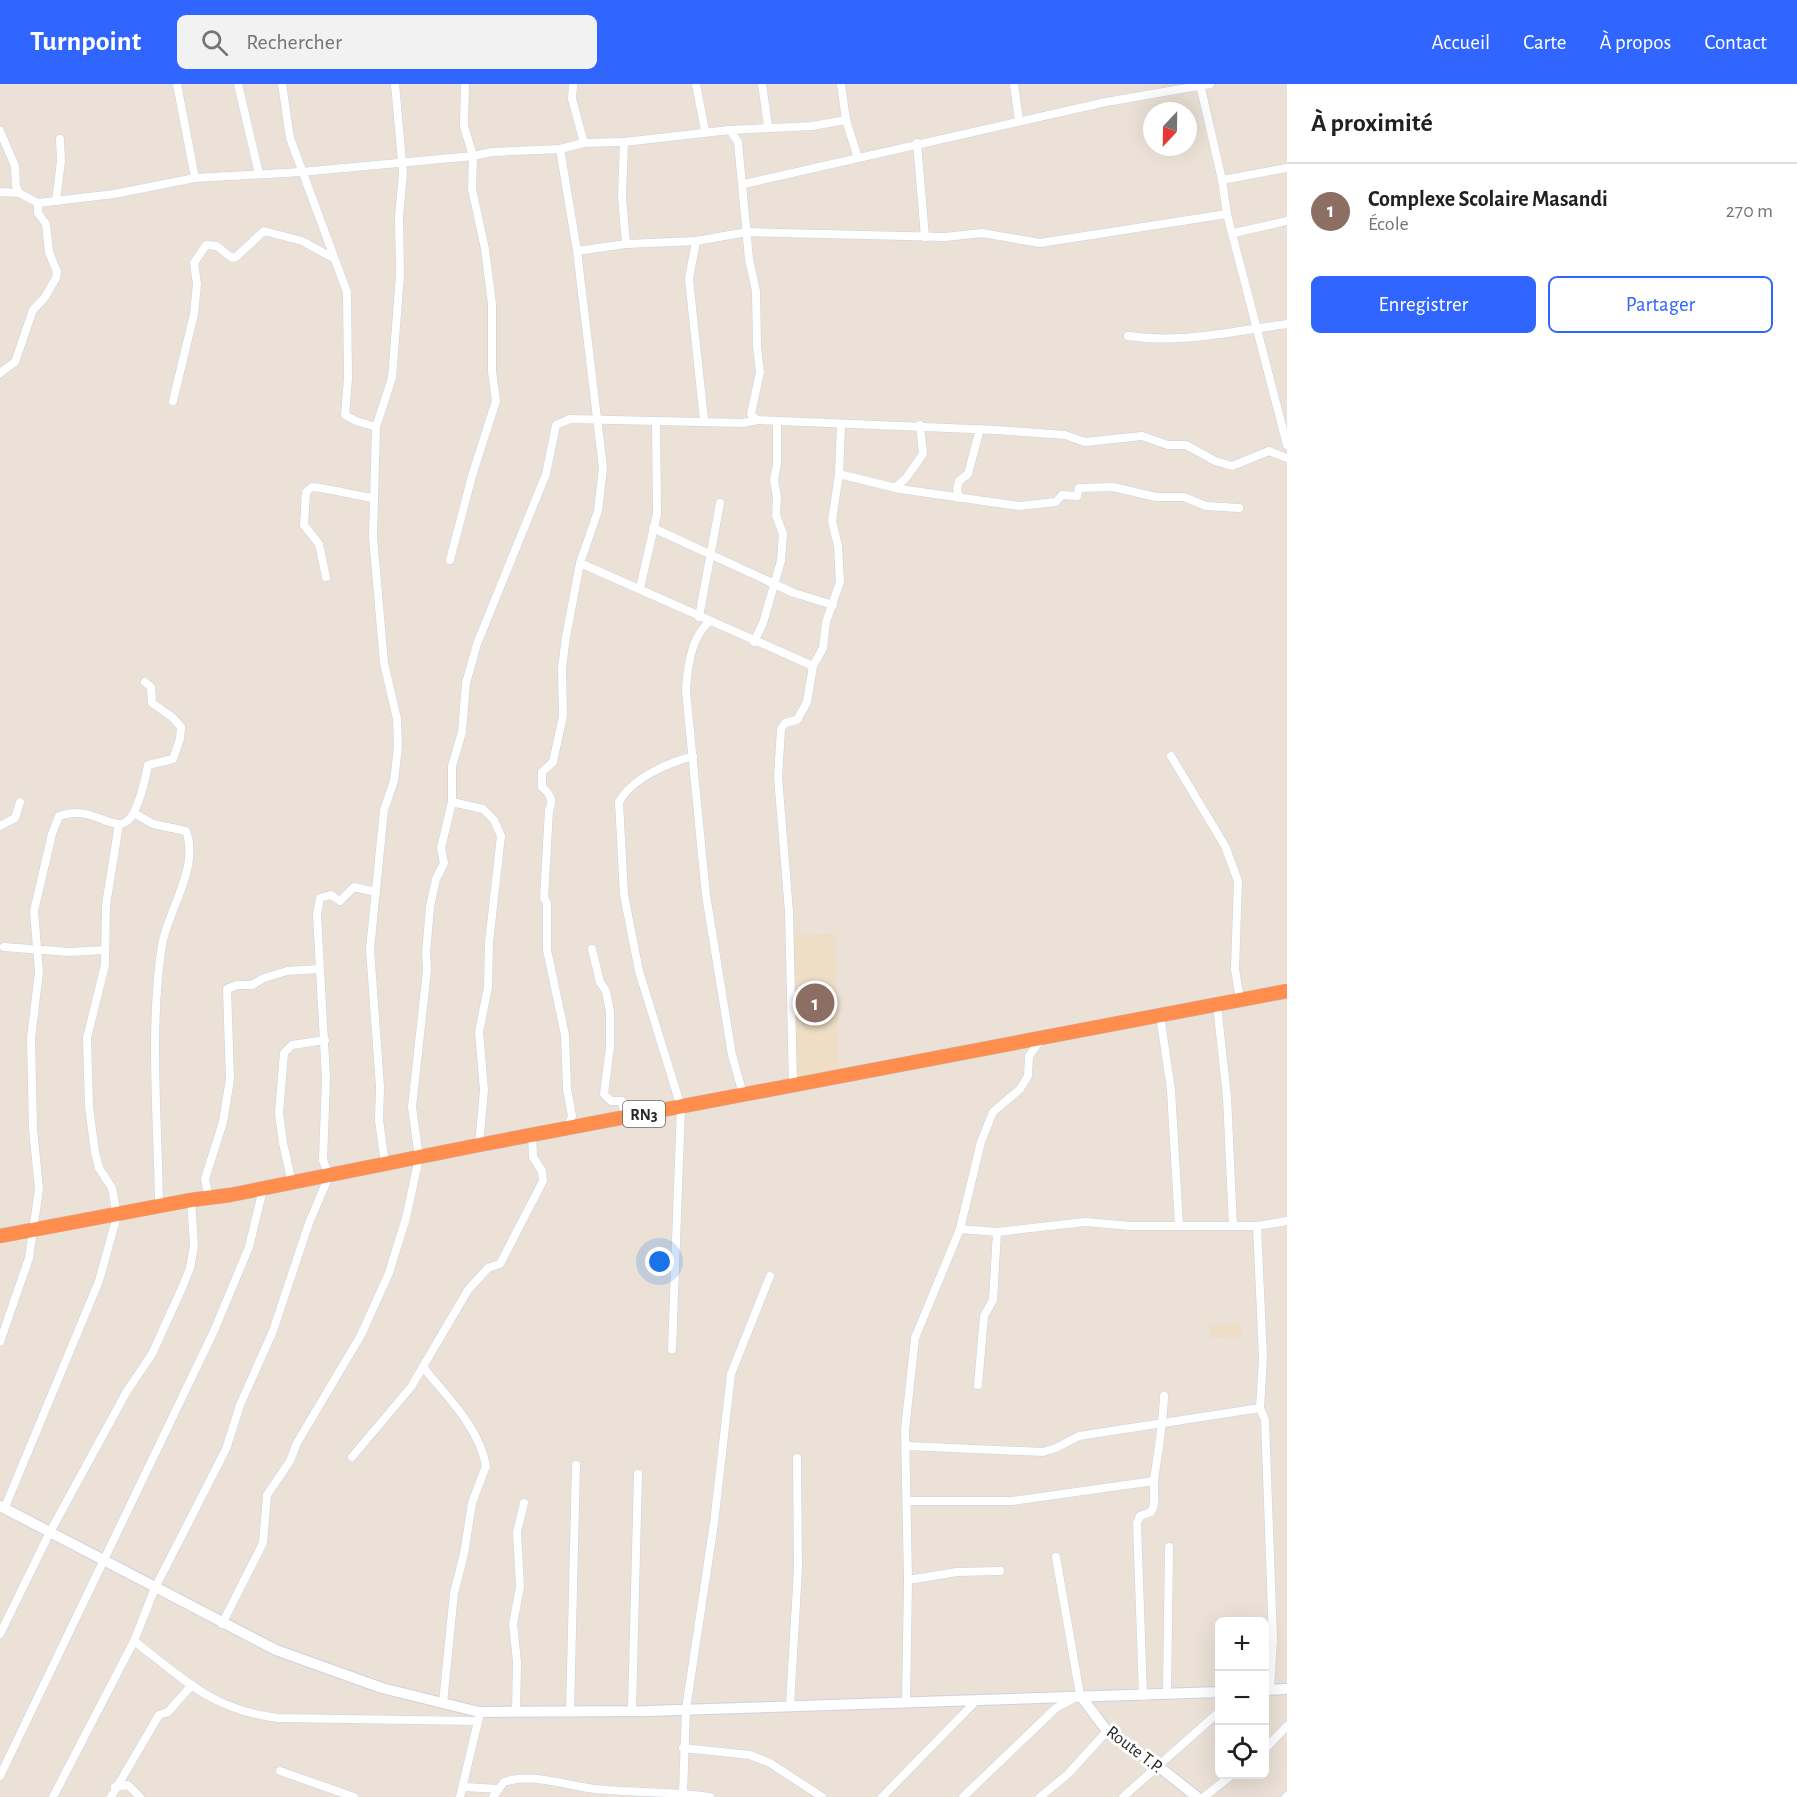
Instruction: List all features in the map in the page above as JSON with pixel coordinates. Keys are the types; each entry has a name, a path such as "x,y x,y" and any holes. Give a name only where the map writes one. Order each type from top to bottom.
{"highway":[{"name":"RN3","path":"0,1236 191,1200 258,1193 292,1183 323,1181 385,1164 532,1135 569,1122 584,1125 1287,991"}],"street":[{"path":"177,84 195,178"},
{"path":"238,84 259,174"},
{"path":"282,84 290,138 347,292 348,378 345,415 356,422 376,427"},
{"path":"385,1164 379,1120 380,1087 370,949 384,810 394,781 399,747 397,719 384,663 373,537 373,498 376,427 390,391 395,357 400,275 399,217 402,162 395,84"},
{"path":"450,560 471,476 496,401 492,370 492,304 485,249 472,189 473,156 464,126 465,84"},
{"path":"573,84 572,99 584,143"},
{"path":"696,84 705,131"},
{"path":"762,84 768,126"},
{"path":"841,84 846,120 858,158"},
{"path":"1014,84 1019,122"},
{"path":"1200,84 1222,180 1227,214 1234,233 1286,440"},
{"path":"744,184 917,143 975,134 1019,122 1200,84 1210,84"},
{"path":"0,192 19,193 38,203 114,194 195,178 301,172 473,156 492,152 560,149 584,143 624,142 705,131 768,126 812,126 846,120"},
{"path":"730,130 738,142 738,163 744,184 747,232 756,291 760,372 751,414 758,420"},
{"path":"0,131 15,166 16,186 19,193"},
{"path":"56,201 61,161 60,139"},
{"path":"624,142 622,196 626,244"},
{"path":"917,143 925,237"},
{"path":"560,149 577,251 589,369 603,468 600,501 580,563 562,668 563,716 553,762 542,772 542,787 550,794 552,804 549,810 548,847 543,880 544,898 547,903 547,950 566,1035 569,1122"},
{"path":"1222,180 1287,168"},
{"path":"0,373 15,362 33,310 45,297 56,278 57,272 49,252 46,224 39,213 38,203"},
{"path":"577,251 626,244 696,241 747,232 925,237 982,233 1040,243 1227,214"},
{"path":"1234,233 1287,221"},
{"path":"173,401 193,320 197,284 194,263 206,244 217,246 232,258 236,257 264,231 302,241 334,259"},
{"path":"696,241 689,279 704,420"},
{"path":"1128,336 1155,340 1196,338 1287,324"},
{"path":"222,1624 263,1543 267,1495 290,1461 297,1443 361,1335 389,1273 406,1218 419,1158 412,1107 427,970 426,953 436,879 444,863 441,848 452,802 452,766 458,752 466,682 474,653 543,483 556,425 567,419 704,420 743,423 758,420 842,425 920,425 1065,435 1085,442 1142,436 1168,445 1186,445 1215,461 1232,466 1269,452 1287,458"},
{"path":"640,588 658,496 656,421"},
{"path":"754,642 763,623 776,582 783,534 776,515 777,496 774,480 777,464 777,422"},
{"path":"793,1084 789,902 778,777 781,729 785,723 802,716 807,702 813,666 823,648 826,622 840,582 839,556 832,521 839,474 842,425"},
{"path":"896,487 906,478 923,454 920,425"},
{"path":"959,498 957,489 959,481 968,474 980,429"},
{"path":"839,474 896,487 1019,506 1056,502 1062,495 1077,496 1079,488 1113,487 1156,497 1184,498 1215,507 1239,508"},
{"path":"326,577 319,544 304,525 306,492 312,487 373,498"},
{"path":"699,617 720,502"},
{"path":"653,528 794,592 833,605"},
{"path":"580,563 640,588 754,642 813,666"},
{"path":"709,622 699,630 687,676 706,895 732,1055 743,1094"},
{"path":"0,1342 28,1258 35,1230 39,1189 33,1129 31,1038 39,972 34,911 52,834 59,816 68,812 118,824 126,822 134,813 142,797 148,765 173,759 180,739 181,727 172,717 152,703 151,687 145,682"},
{"path":"672,1349 681,1107 639,971 624,896 619,802 632,788 657,771 672,762 693,756"},
{"path":"1171,756 1225,846 1238,881 1235,969 1240,1000"},
{"path":"0,826 15,818 20,802"},
{"path":"452,802 483,809 494,820 501,836 489,942 488,987 479,1032 484,1090 479,1145"},
{"path":"134,813 153,824 186,831 190,842 182,890 166,929 158,970 156,1108 159,1206"},
{"path":"118,824 106,905 105,965 87,1038 89,1107 95,1152 99,1168 112,1188 117,1215 99,1281 3,1507 222,1624 276,1650 333,1672 407,1696 443,1703 479,1717"},
{"path":"52,1797 134,1641 155,1588 226,1449 240,1405 273,1331 323,1181 327,1078 316,915 320,898 331,895 340,901 354,887 376,892"},
{"path":"4,947 69,952 105,950"},
{"path":"592,949 600,982 606,991 610,1012 610,1047 604,1094 611,1101 622,1101 625,1117"},
{"path":"209,1199 205,1179 223,1122 230,1079 227,1056 226,989 237,985 252,985 264,978 287,971 319,969"},
{"path":"1217,1005 1227,1097 1233,1226"},
{"path":"1160,1015 1173,1110 1179,1226"},
{"path":"906,1702 908,1500 905,1430 915,1338 960,1228 981,1142 993,1112 1020,1089 1028,1076 1029,1056 1041,1038"},
{"path":"292,1183 279,1113 284,1053 292,1045 325,1040"},
{"path":"352,1457 411,1387 468,1290 488,1268 500,1264 543,1181 542,1171 533,1157 532,1135"},
{"path":"0,1776 214,1331 249,1247 256,1225 258,1193"},
{"path":"0,1634 50,1532 127,1391 152,1354 182,1287 190,1268 194,1246 191,1200"},
{"path":"960,1228 997,1232 1085,1222 1179,1226 1257,1226 1287,1221"},
{"path":"1257,1226 1263,1358 1260,1407 1265,1420 1273,1639 1269,1672"},
{"path":"978,1385 984,1316 993,1300 997,1232"},
{"path":"685,1794 683,1748 686,1709 714,1522 731,1374 770,1276"},
{"path":"423,1367 446,1393 475,1435 486,1466 471,1503 464,1554 454,1593 443,1703"},
{"path":"1143,1696 1137,1523 1140,1516 1153,1510 1164,1396"},
{"path":"907,1446 1043,1452 1079,1436 1163,1425 1260,1407"},
{"path":"789,1705 798,1585 797,1458"},
{"path":"570,1712 574,1631 576,1465"},
{"path":"632,1710 638,1474"},
{"path":"908,1500 1012,1501 1154,1481"},
{"path":"516,1712 517,1662 513,1624 520,1587 517,1532 524,1503"},
{"path":"1167,1694 1169,1547"},
{"path":"1056,1557 1080,1695"},
{"path":"908,1580 957,1572 1000,1572"},
{"path":"134,1641 222,1705 249,1714 278,1718 479,1717 516,1712 686,1709 1215,1692"},
{"path":"111,1797 159,1715 168,1712 192,1685"},
{"path":"1269,1689 1287,1689"},
{"path":"963,1797 1056,1708 1080,1695"},
{"name":"Route T.P.","path":"1080,1695 1107,1731 1158,1766 1197,1797"},
{"path":"882,1797 978,1699"},
{"path":"1123,1797 1215,1715"},
{"path":"460,1797 479,1717"},
{"path":"1269,1744 1287,1726"},
{"path":"1040,1797 1068,1774 1107,1731"},
{"path":"683,1748 750,1755 788,1774 822,1797"},
{"path":"280,1771 354,1797"},
{"path":"493,1797 504,1782 523,1779 596,1790 710,1797"},
{"path":"1204,1797 1227,1779"},
{"path":"115,1787 130,1786 140,1797"},
{"path":"464,1787 498,1789"}],"shaded area":[{"path":"835,934 839,1071 794,1078 790,935"},
{"path":"1241,1324 1242,1337 1210,1338 1210,1325"}],"place":[{"name":"Complexe Scolaire Masandi","path":"815,1003"}]}
